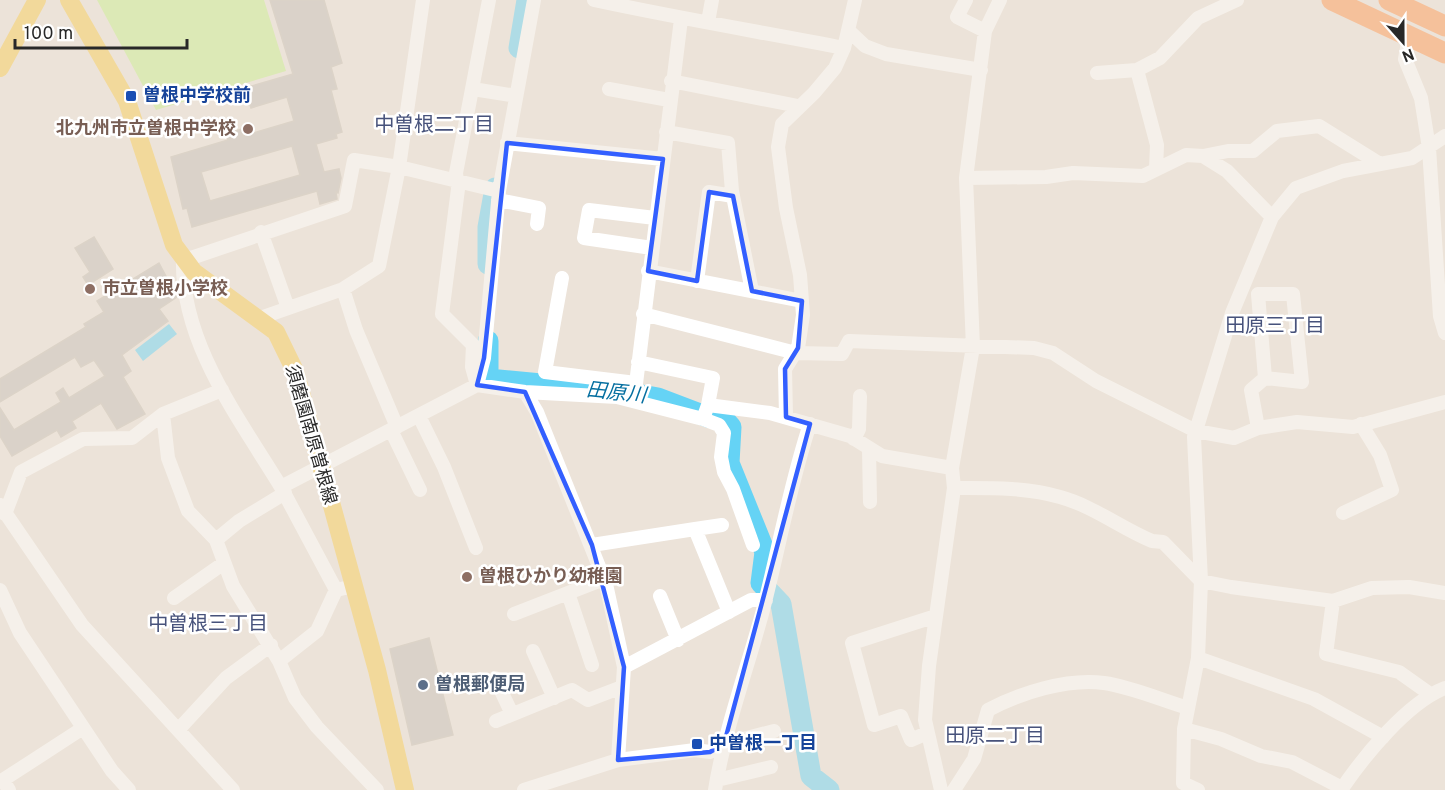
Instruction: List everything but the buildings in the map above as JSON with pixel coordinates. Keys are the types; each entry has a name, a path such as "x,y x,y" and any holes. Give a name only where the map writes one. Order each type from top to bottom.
{"highway":[{"path":"1332,0 1445,53"},
{"path":"1389,0 1445,26"}],"main road":[{"path":"0,68 37,0"},
{"name":"須磨園南原曽根線","path":"69,0 127,101 174,245 194,272 260,318 276,332 295,371 319,465 345,588 405,790"}],"street":[{"path":"260,318 343,290 380,266 399,167 423,0"},
{"path":"477,386 472,367 473,345 442,314 469,96 473,89 489,0"},
{"path":"477,386 484,358 498,196 534,0"},
{"path":"594,0 637,5 681,19 844,48"},
{"path":"708,22 712,0"},
{"path":"786,417 785,369 796,353 803,315 778,147 782,124 814,93 835,68 844,48 855,0"},
{"path":"966,0 957,17 985,31"},
{"path":"941,790 927,733 926,709 954,488 952,468 973,347 966,178 985,31 1000,0"},
{"path":"1097,73 1137,70 1160,58 1198,18 1237,0"},
{"path":"634,400 671,81 681,19"},
{"path":"848,30 865,46 886,54 981,70"},
{"path":"1409,37 1405,59 1421,98 1429,148 1445,333"},
{"path":"1137,70 1157,146 1156,169"},
{"path":"671,81 798,106"},
{"path":"473,89 516,96"},
{"path":"609,89 669,100"},
{"path":"966,178 1046,177 1073,173 1143,176 1186,155 1203,156 1253,151 1277,131 1319,126 1380,164"},
{"path":"666,132 728,143 733,196 752,291"},
{"path":"1198,790 1184,783 1184,729 1197,658 1201,581 1196,431 1232,313 1272,217 1296,188 1343,171 1412,158 1445,136"},
{"path":"507,143 663,159"},
{"path":"1203,156 1227,171 1272,217"},
{"path":"279,661 317,631 345,588 215,381 182,281 183,257 190,258 261,232 345,206 354,160 457,179 498,196 539,208 537,224"},
{"path":"697,281 709,192 733,196"},
{"path":"651,248 584,238 589,210 655,218"},
{"path":"261,232 288,308"},
{"path":"648,271 802,301"},
{"path":"544,393 545,372 562,278"},
{"path":"343,290 394,429 420,490"},
{"path":"1258,428 1251,390 1265,378 1302,382 1293,294 1258,294 1265,378"},
{"path":"643,314 796,353 842,354 849,341 1034,348 1053,353 1096,381 1196,431 1234,438 1258,428 1297,422 1353,427 1445,402"},
{"path":"638,362 713,378 703,419"},
{"path":"545,372 636,383"},
{"path":"216,540 239,521 319,465 477,386 634,400 719,425 724,433 721,457 723,472 733,489 753,545"},
{"path":"222,390 163,414 132,438 83,439 21,472 3,509 82,625 179,729 232,790"},
{"path":"525,392 537,412 604,579 624,667 618,760"},
{"path":"854,439 859,429 860,396"},
{"path":"708,405 786,417 854,439 882,456 952,468"},
{"path":"163,414 168,458 188,511 216,540 233,586 279,661 295,698 316,727 352,761 377,790"},
{"path":"419,416 444,467 476,548"},
{"path":"771,767 716,785 724,744 766,600 800,454 810,424"},
{"path":"1343,513 1392,490 1380,454 1362,424"},
{"path":"869,448 870,502"},
{"path":"954,488 997,488 1059,496 1086,507 1144,538 1163,542 1201,581 1333,601 1372,588 1409,587 1445,593"},
{"path":"592,545 722,525"},
{"path":"695,529 729,612"},
{"path":"174,598 224,563"},
{"path":"514,614 604,579"},
{"path":"0,590 20,633 83,728 129,790"},
{"path":"568,593 592,665"},
{"path":"660,596 678,640"},
{"path":"624,667 751,600 766,600"},
{"path":"1333,601 1326,654 1399,672 1430,694"},
{"path":"927,733 911,740 901,716 874,724 852,643 936,616"},
{"path":"179,729 226,678 270,645"},
{"path":"533,651 554,698"},
{"path":"1197,658 1314,699 1383,736"},
{"path":"495,678 512,714"},
{"path":"954,790 974,759 988,710 998,705 1054,686 1077,682 1104,683 1188,708"},
{"path":"496,721 572,690 588,700 622,687"},
{"path":"1184,729 1221,739 1261,756 1292,762 1342,789 1383,736 1430,694 1445,688"},
{"path":"4,784 83,728"},
{"path":"524,790 618,760 695,750 710,752 724,744 774,730"}],"highlighted area":[{"path":"507,143 663,159 648,271 697,281 709,192 733,196 752,291 802,301 798,348 785,369 786,417 810,424 724,744 710,752 618,760 624,667 592,545 525,392 477,385 484,358"}],"green space":[{"path":"97,0 264,0 286,71 156,110"}],"water":[{"path":"169,324 177,334 143,361 135,350"}],"waterway":[{"name":"田原川","path":"519,48 527,0"},
{"name":"田原川","path":"488,264 488,227 495,188"},
{"name":"田原川","path":"488,341 488,379 625,392 658,398 708,417 724,419 731,427 729,463 765,552 761,583 781,604 811,776 829,790"}],"place":[{"name":"曽根中学校前","path":"131,96"},
{"name":"北九州市立曽根中学校","path":"248,129"},
{"name":"市立曽根小学校","path":"90,289"},
{"name":"曽根ひかり幼稚園","path":"467,577"},
{"name":"曽根郵便局","path":"423,685"},
{"name":"中曽根一丁目","path":"697,744"}],"district":[{"name":"中曽根二丁目","path":"434,126"},
{"name":"田原三丁目","path":"1275,327"},
{"name":"中曽根三丁目","path":"208,625"},
{"name":"田原二丁目","path":"995,737"}]}
